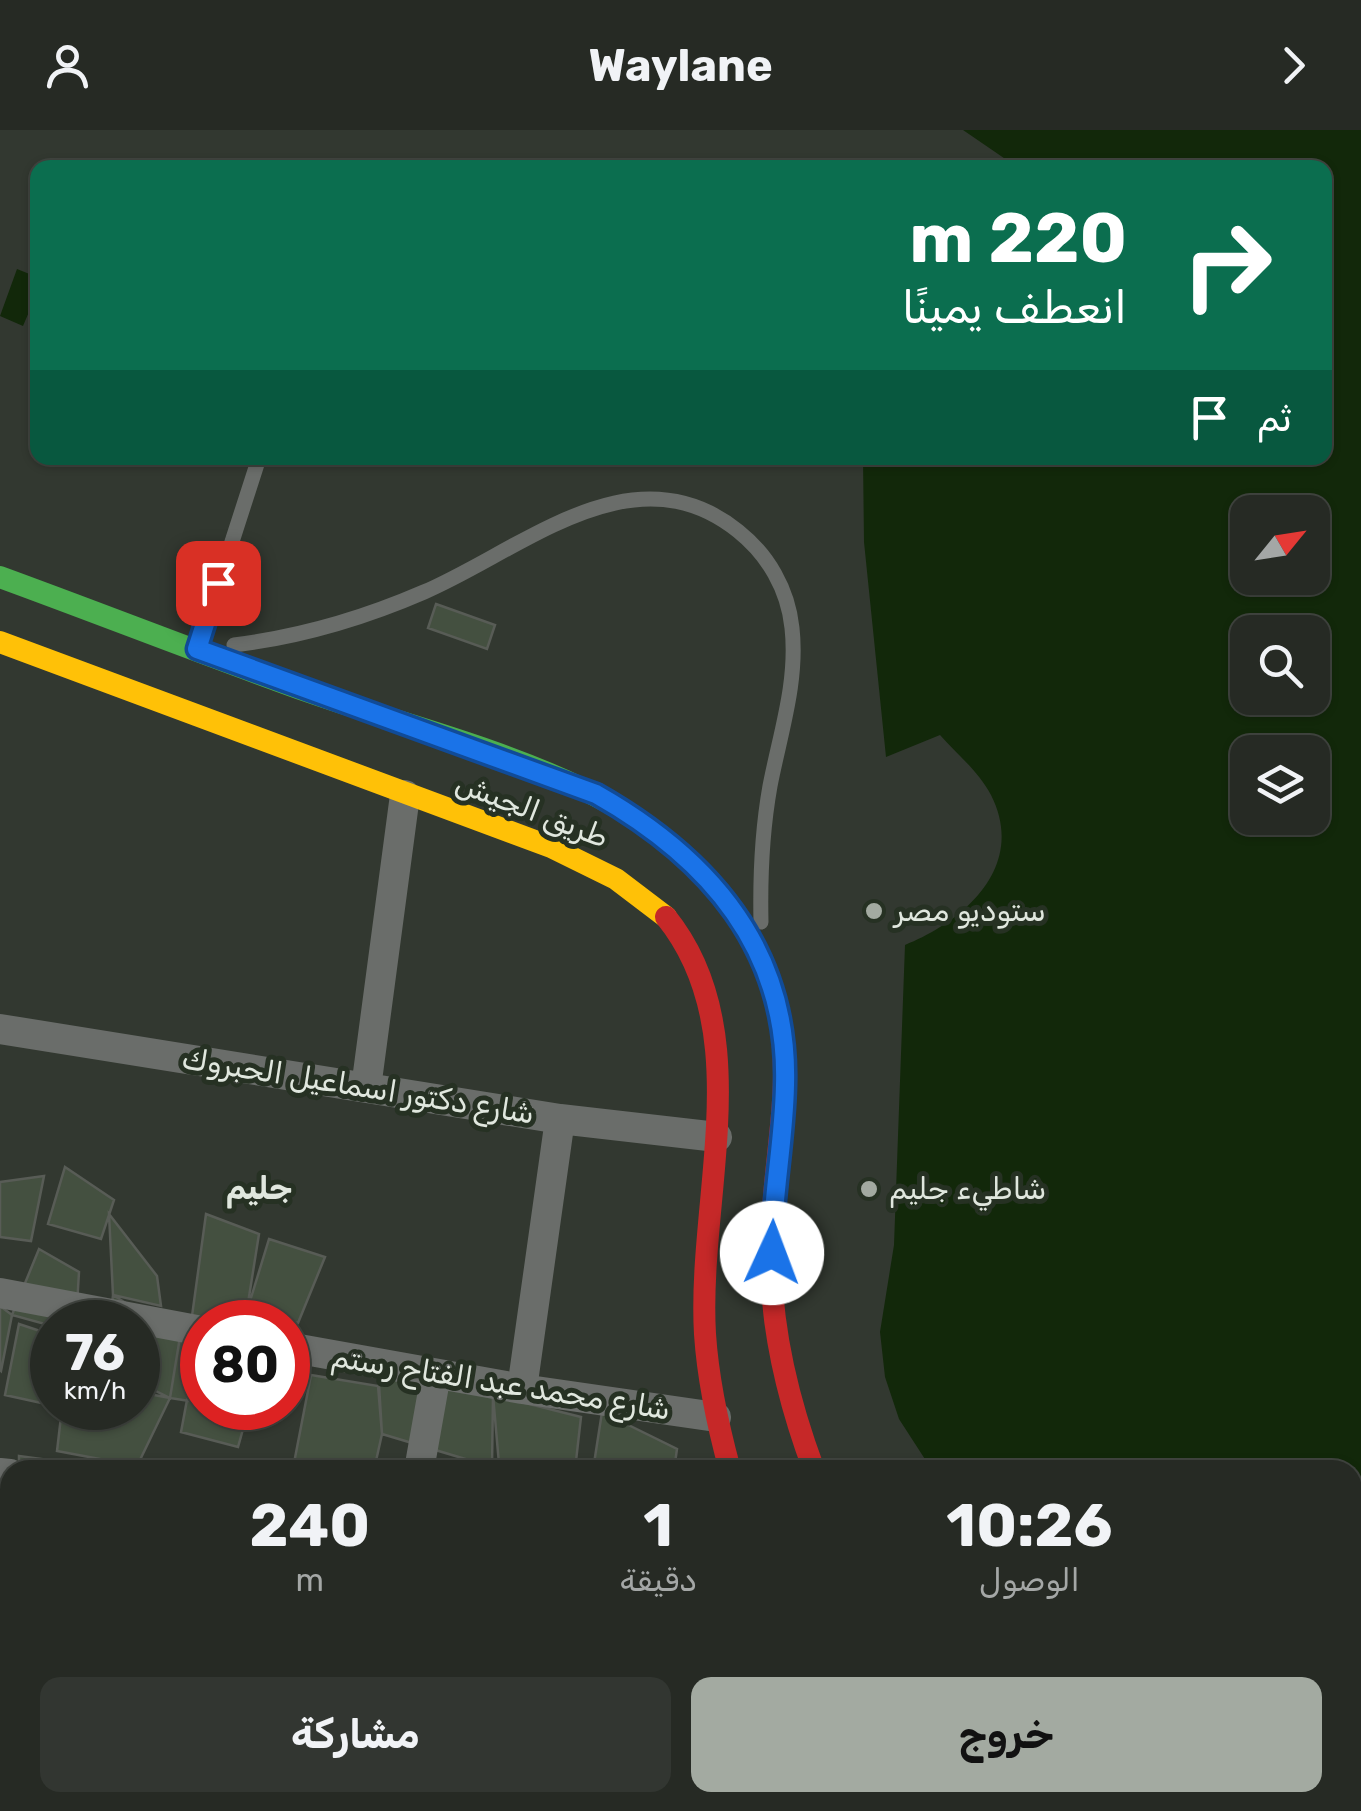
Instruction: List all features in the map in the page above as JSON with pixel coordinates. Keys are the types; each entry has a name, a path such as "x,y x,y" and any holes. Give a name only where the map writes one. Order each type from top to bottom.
{"highway":[{"name":"طريق الجيش","path":"0,577 551,774 640,818 679,848 714,884 766,966 782,1024 786,1083 772,1216 771,1291 781,1365 811,1460"},
{"name":"طريق الجيش","path":"0,642 612,872 668,919 696,957 713,999 718,1039 717,1137 705,1333 716,1417 727,1460"}],"street":[{"path":"366,1088 405,795"},
{"name":"شارع دكتور اسماعيل الحبروك","path":"0,1029 560,1118 717,1137"},
{"path":"522,1389 560,1118"},
{"path":"0,1293 180,1327"},
{"name":"شارع محمد عبد الفتاح رستم","path":"310,1351 522,1389 716,1417"},
{"path":"420,1460 436,1374"}],"lane":[{"path":"258,465 197,649 298,634 363,615 440,585 600,504 645,498 712,514 750,541 765,558 787,600 792,628 790,689 763,830 760,891 766,966"}],"shaded area":[{"path":"963,130 1361,130 1361,1460 926,1460 899,1419 885,1377 880,1332 894,1245 905,945 949,921 984,888 1001,845 1000,821 986,787 940,735 886,757 864,542 863,465 1332,465 1332,160 1007,160"},
{"path":"17,269 30,274 30,310 23,326 0,316"}],"building":[{"path":"436,604 495,625 487,649 428,628"},
{"path":"65,1167 114,1200 101,1239 48,1224"},
{"path":"44,1176 31,1241 0,1237 0,1182"},
{"path":"109,1214 157,1276 161,1306 160,1300 113,1295"},
{"path":"206,1214 259,1234 248,1300 194,1300"},
{"path":"269,1239 325,1257 307,1300 250,1300"},
{"path":"39,1249 79,1272 77,1300 30,1300 30,1320 12,1315"},
{"path":"0,1306 12,1315 1,1371 0,1370"},
{"path":"19,1324 30,1328 30,1400 5,1395"},
{"path":"160,1324 180,1337 170,1398 160,1393"},
{"path":"180,1337 180,1400 170,1398"},
{"path":"378,1368 493,1395 492,1460 469,1460 382,1434"},
{"path":"311,1375 378,1386 382,1434 376,1460 295,1460 300,1430 310,1430"},
{"path":"493,1395 581,1417 576,1460 499,1460"},
{"path":"160,1396 170,1398 160,1419"},
{"path":"602,1412 677,1449 675,1460 595,1460"},
{"path":"59,1430 154,1430 140,1460 105,1460 57,1451"},
{"path":"181,1430 243,1430 238,1447"}],"traffic: fast":[{"path":"0,577 312,693 543,771 650,828 695,866 734,912"}],"traffic: slow":[{"path":"0,642 551,847 616,879 666,917"}],"traffic: jam":[{"path":"734,912 759,956 774,997 782,1037 784,1076 771,1275 788,1388 811,1460"},
{"path":"666,917 694,962 710,1012 717,1064 705,1334 714,1403 728,1460"}],"place":[{"name":"ستوديو مصر","path":"874,911"},
{"name":"شاطيء جليم","path":"869,1189"}],"district":[{"name":"جليم","path":"259,1188"}],"route":[{"path":"218,583 197,649 342,704 551,774 596,794 640,818 679,848 714,884 743,924 766,966 782,1024 786,1083 772,1216 772,1253"}]}
